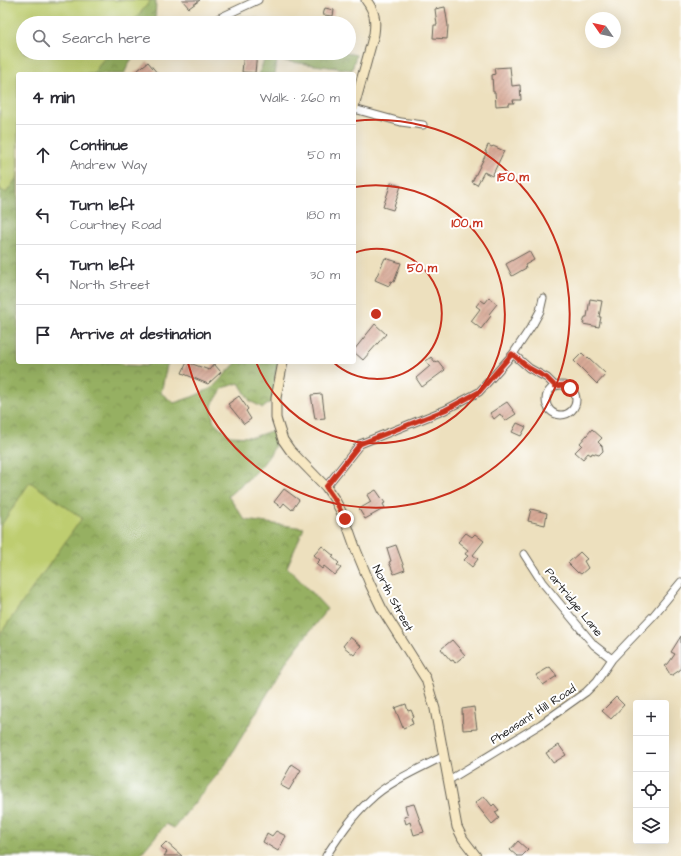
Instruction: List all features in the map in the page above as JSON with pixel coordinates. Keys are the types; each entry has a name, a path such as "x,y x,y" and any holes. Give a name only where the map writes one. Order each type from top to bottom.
{"street":[{"path":"226,16 258,0"},
{"path":"356,101 376,22 374,12 366,0"},
{"path":"356,109 401,122 423,125"},
{"path":"326,487 360,444 445,410 479,392 512,354 537,318 543,298"},
{"path":"512,354 529,368 547,378 555,386"},
{"name":"North Street","path":"283,364 276,398 276,418 283,440 290,450 326,487 335,500 345,519 356,550 379,602 426,679 435,709 457,827 463,839 476,856"},
{"path":"565,385 574,391 576,396 574,406 567,414 562,415 553,413 547,406 546,401 548,392 555,386 565,385"},
{"name":"Partridge Lane","path":"524,554 545,585 594,645 612,659"},
{"name":"Pheasant Hill Road","path":"449,780 572,703 586,692 597,681 612,659 653,616 681,582"},
{"path":"326,856 353,818 370,799 392,784 444,756"}],"green space":[{"path":"0,0 156,0 155,16 16,16 16,60 131,60 125,72 16,72 16,364 123,364 146,366 148,364 168,364 161,393 174,403 212,388 235,364 278,364 272,401 263,408 250,401 239,383 223,388 212,405 213,421 230,436 253,437 271,431 278,439 269,456 263,463 250,477 228,496 245,520 304,528 287,567 327,609 288,659 225,765 174,828 166,824 139,856 0,856"},
{"path":"0,0 151,0 138,16 16,16 16,60 103,60 94,72 16,72 16,179 6,193 0,189"},
{"path":"264,60 277,60 275,72 259,72"},
{"path":"277,60 355,60 352,70"},
{"path":"30,482 82,518 0,634 0,527"}],"building":[{"path":"182,0 200,0 189,8"},
{"path":"445,7 448,26 447,39 433,38 434,25 437,25 435,9"},
{"path":"325,8 334,10 333,16 323,15"},
{"path":"243,60 256,60 255,72 242,72"},
{"path":"148,62 156,72 136,72"},
{"path":"510,67 512,86 520,85 521,100 513,100 514,103 509,103 509,105 496,106 492,75 495,74 494,68"},
{"path":"488,145 504,151 492,176 484,172 477,185 472,182 487,152 485,152"},
{"path":"391,183 401,186 393,210 383,207"},
{"path":"529,251 534,260 525,265 526,268 512,276 506,264"},
{"path":"385,258 401,263 394,282 391,281 389,286 375,280"},
{"path":"489,298 497,304 489,314 491,316 481,329 471,321 480,309 476,306 481,300 485,303"},
{"path":"590,299 602,301 599,327 583,324 585,317 587,317"},
{"path":"375,324 386,334 363,360 356,354 356,348"},
{"path":"582,353 606,374 597,384 574,361"},
{"path":"431,357 435,362 438,361 445,370 422,387 416,378 430,366 426,361"},
{"path":"186,364 192,364 209,370 214,364 221,372 208,384 182,373"},
{"path":"322,394 325,418 315,419 311,395"},
{"path":"239,396 248,409 246,411 251,419 244,424 228,404"},
{"path":"507,402 516,414 505,421 500,414 494,419 490,413"},
{"path":"517,423 526,427 521,436 512,432"},
{"path":"592,429 602,438 598,442 602,446 603,451 599,455 592,453 591,455 588,453 583,459 575,452 582,445 580,443"},
{"path":"284,489 299,500 292,510 284,503 281,507 274,502"},
{"path":"376,490 385,503 383,504 385,508 365,519 359,509 371,502 367,495"},
{"path":"531,509 547,513 545,525 528,521"},
{"path":"466,533 472,537 475,534 484,541 473,555 478,559 472,567 464,560 468,556 465,554 468,550 458,542"},
{"path":"396,545 405,570 394,574 389,562 391,561 387,548"},
{"path":"322,546 334,556 332,557 339,563 337,565 341,568 335,575 324,566 322,569 316,564 320,560 314,555"},
{"path":"580,552 587,559 584,561 588,568 581,574 568,563"},
{"path":"681,636 680,670 671,676 665,666 675,654 671,652"},
{"path":"350,637 361,646 354,655 343,646"},
{"path":"452,640 465,655 455,663 453,660 451,661 441,649"},
{"path":"550,667 557,676 543,685 536,675"},
{"path":"616,697 624,705 611,719 602,711"},
{"path":"406,704 408,711 411,710 414,717 411,718 413,724 403,728 395,708"},
{"path":"474,707 477,729 463,730 462,709"},
{"path":"559,745 566,755 553,763 546,753"},
{"path":"292,764 301,770 289,790 280,785"},
{"path":"484,796 492,806 494,804 499,810 495,812 499,818 492,824 475,803"},
{"path":"414,804 424,832 414,835 410,822 406,824 404,817 408,816 405,806"},
{"path":"276,831 286,836 278,851 263,842 267,833 272,836"},
{"path":"518,841 528,850 522,856 517,856 510,850"},
{"path":"166,842 182,856 164,856 167,852 161,847"}],"route":[{"path":"345,519 326,487 360,444 445,410 479,392 512,354 529,368 547,378 555,386 565,385 570,388"}]}
